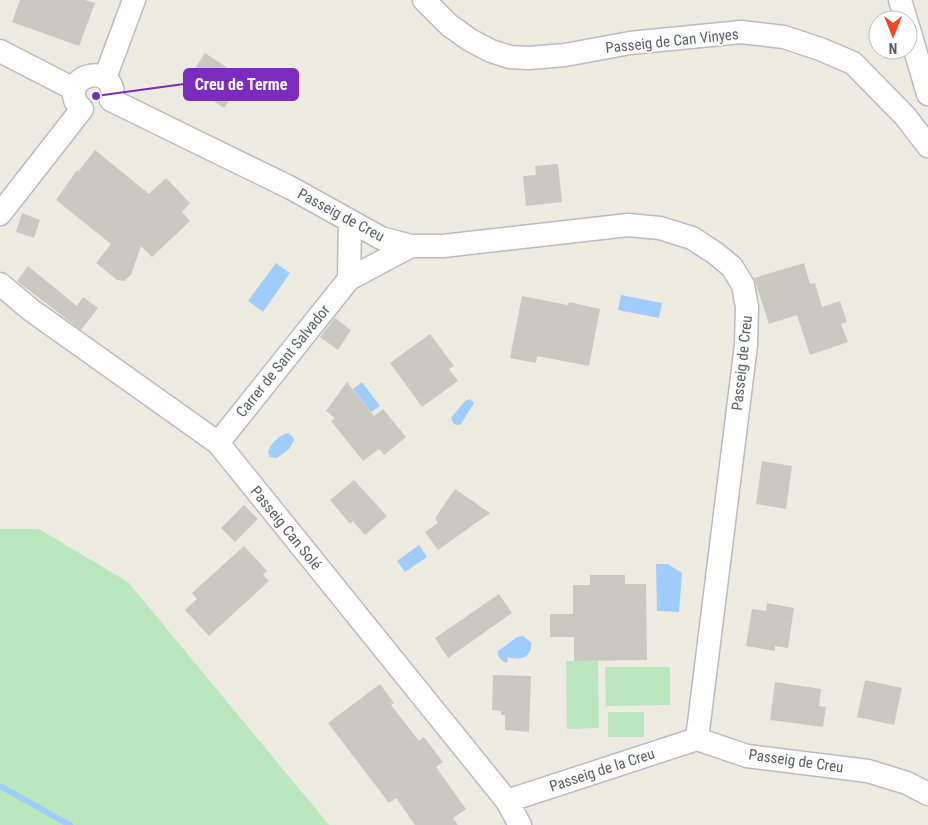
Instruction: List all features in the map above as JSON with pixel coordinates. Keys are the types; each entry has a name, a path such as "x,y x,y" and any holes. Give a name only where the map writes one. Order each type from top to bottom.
{"street":[{"path":"0,214 82,109 75,100 74,88 81,78 94,74 105,78 134,0"},
{"name":"Passeig de Can Vinyes","path":"424,0 448,25 470,40 491,51 529,58 565,55 630,43 742,32 784,37 853,63 905,116 928,146"},
{"path":"0,51 74,88"},
{"path":"918,60 928,94"},
{"name":"Passeig de Creu","path":"105,78 112,88 111,100 290,188 381,238 411,246 443,246 628,225 660,228 692,238 732,267 743,285 747,307 746,345 697,739 747,756 868,771 907,783 928,794"},
{"path":"348,279 350,222"},
{"name":"Carrer de Sant Salvador","path":"218,443 348,279 411,246"},
{"name":"Passeig Can Solé","path":"0,284 31,310 218,443 507,801 520,825"},
{"name":"Passeig de la Creu","path":"507,801 697,739"}],"green space":[{"path":"0,529 39,529 128,582 329,825 0,825"},
{"path":"566,661 598,661 599,728 567,729"},
{"path":"605,667 670,667 670,705 606,706"},
{"path":"608,712 644,712 644,737 608,737"}],"water":[{"path":"276,263 290,273 263,312 248,301"},
{"path":"621,295 662,303 659,318 618,310"},
{"path":"362,382 380,406 371,412 353,389"},
{"path":"470,399 474,403 461,424 454,424 451,418 465,401"},
{"path":"288,433 294,440 289,449 277,458 270,457 268,453 273,443"},
{"path":"419,545 427,557 405,572 397,561"},
{"path":"656,564 668,564 682,573 679,612 657,611"},
{"path":"523,636 531,642 530,652 524,657 516,659 507,657 508,661 506,663 498,655 498,651 517,637"}],"building":[{"path":"20,0 85,0 95,3 79,46 12,22"},
{"path":"205,53 244,79 224,108 186,82"},
{"path":"95,150 149,194 166,178 190,203 182,212 190,221 152,257 141,246 131,275 124,281 117,280 96,263 111,244 56,200 77,170 78,172"},
{"path":"558,164 562,202 526,206 523,176 536,175 535,166"},
{"path":"22,213 40,220 34,238 16,232"},
{"path":"804,263 810,284 815,283 822,307 840,301 847,322 841,324 848,342 810,355 797,315 769,324 754,278"},
{"path":"28,266 77,306 83,297 98,308 81,330 17,281"},
{"path":"522,296 568,305 569,302 600,309 589,366 537,356 536,363 510,358"},
{"path":"335,318 351,330 338,350 320,337"},
{"path":"430,334 454,366 449,369 458,381 422,407 390,363"},
{"path":"347,382 374,416 383,409 406,437 384,455 379,449 363,461 331,421 335,418 326,411"},
{"path":"762,461 792,466 786,509 756,504"},
{"path":"354,480 387,516 365,535 353,521 350,524 330,500"},
{"path":"455,489 490,513 438,550 425,532 438,523 435,518"},
{"path":"244,505 258,519 235,542 221,528"},
{"path":"244,546 267,571 263,575 269,581 209,636 185,610 197,599 192,593"},
{"path":"590,575 625,575 625,584 646,584 647,660 574,661 574,637 550,637 550,614 573,614 573,585 590,585"},
{"path":"499,594 512,613 448,658 435,638"},
{"path":"767,603 794,608 788,648 775,646 775,651 746,646 752,609 766,611"},
{"path":"493,675 531,676 529,732 505,730 505,715 501,715 501,711 492,710"},
{"path":"865,680 902,688 894,725 857,717"},
{"path":"775,682 821,689 819,706 826,707 823,727 770,720"},
{"path":"380,684 394,703 391,705 419,741 424,737 443,762 436,767 466,809 453,818 458,825 415,825 396,798 389,803 328,723"}],"waterway":[{"path":"0,786 70,825"}],"place":[{"name":"Creu de Terme","path":"96,96"}]}
